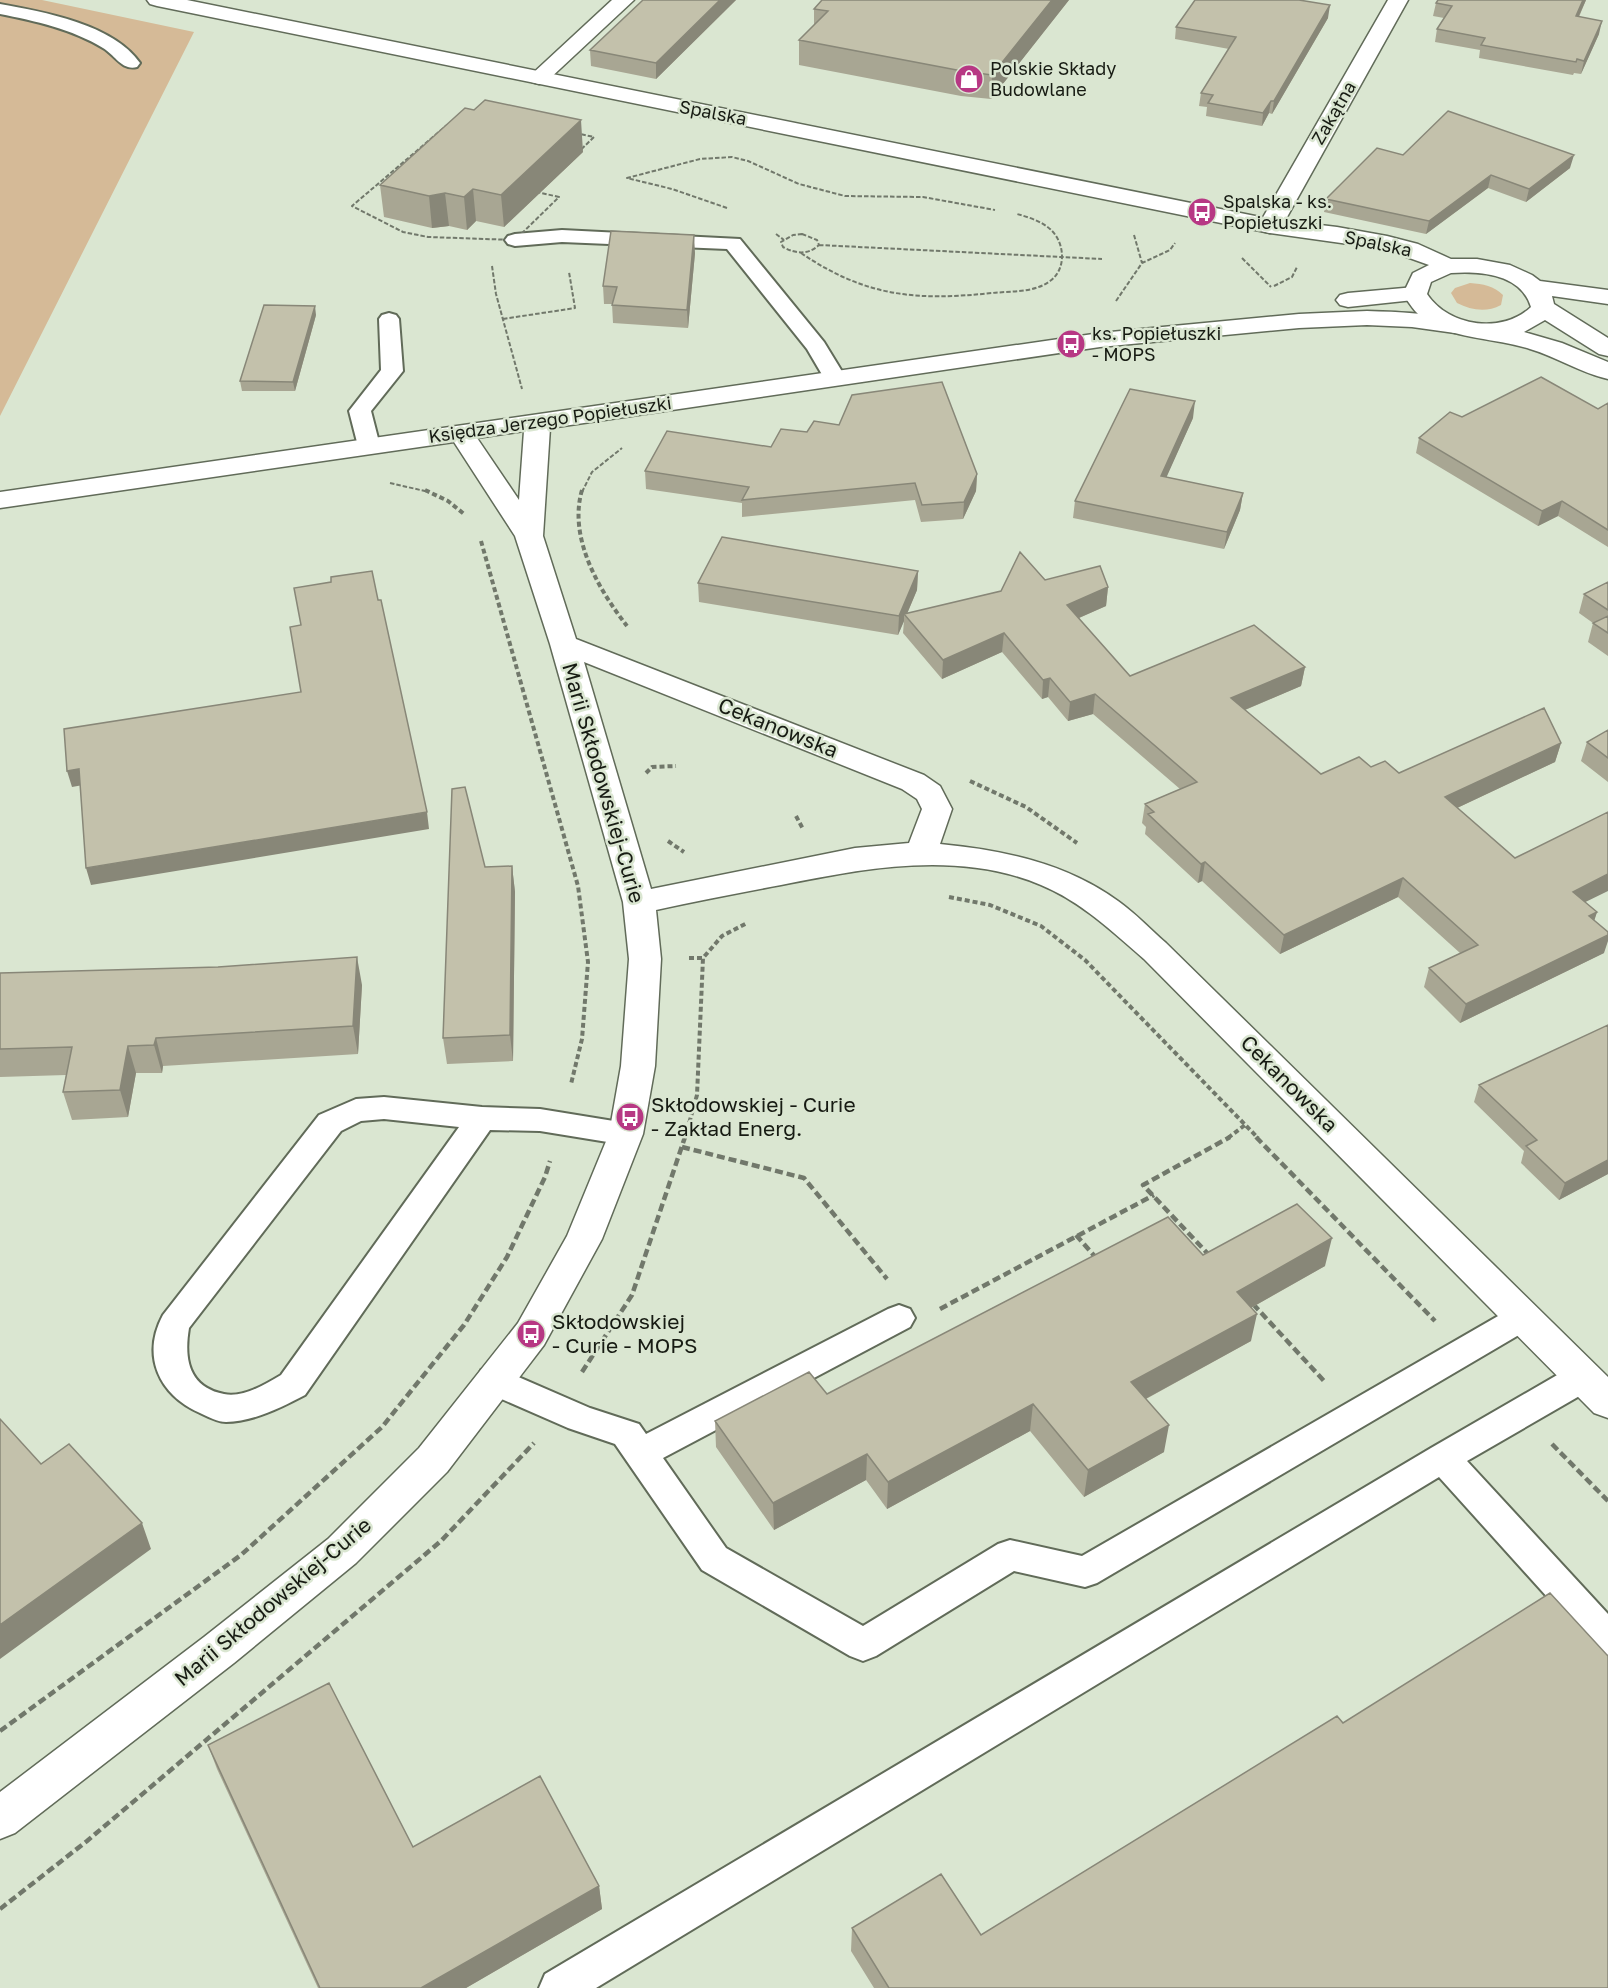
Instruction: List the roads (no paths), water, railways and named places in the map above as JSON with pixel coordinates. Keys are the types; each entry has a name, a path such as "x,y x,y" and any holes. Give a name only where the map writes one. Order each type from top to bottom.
{"street":[{"name":"Spalska","path":"157,0 1270,226 1316,231 1403,247 1435,258 1447,267"},
{"path":"539,78 624,0"},
{"name":"Zakątna","path":"1270,226 1398,0"},
{"name":"Spalska","path":"1270,226 1312,240 1376,256 1407,280"},
{"path":"1608,349 1539,297 1522,278 1486,266 1447,267 1421,278 1407,280 1418,303 1427,312 1465,328 1523,338 1558,350 1608,372"},
{"name":"Księdza Jerzego Popiełuszki","path":"1100,340 1407,280"},
{"path":"1539,297 1608,297"},
{"path":"1465,328 1513,328 1527,323 1537,316 1539,297"},
{"name":"Księdza Jerzego Popiełuszki","path":"0,500 1100,340 1299,321 1367,318 1412,320 1465,328"},
{"name":"Marii Skłodowskiej-Curie","path":"529,536 538,421"},
{"name":"Marii Skłodowskiej-Curie","path":"0,1818 219,1650 342,1551 433,1460 531,1334 584,1239 626,1134 638,1066 645,959 639,902 564,644 529,536 461,433"},
{"name":"Cekanowska","path":"564,644 914,782 929,793 937,809 921,853"},
{"name":"Cekanowska","path":"639,902 855,859 921,853 988,859 1052,877 1106,908 1155,951 1608,1402"}],"lane":[{"path":"0,9 45,19 81,31 110,45 131,63"},
{"path":"506,240 562,236 733,243 816,347 835,378"},
{"path":"369,446 360,411 392,371 389,319"},
{"path":"482,1118 293,1385 262,1402 224,1409 192,1395 174,1376 168,1350 174,1324 330,1123 356,1110 384,1108 482,1118 540,1120 626,1134"},
{"path":"641,1453 915,1316"},
{"path":"493,1380 627,1434 714,1559 863,1645 1010,1554 1085,1572 1523,1317"},
{"path":"559,1988 1443,1458 1583,1377"},
{"path":"1443,1458 1608,1639"}],"place":[{"name":"Polskie Składy Budowlane","path":"969,79"},
{"name":"Spalska - ks. Popiełuszki","path":"1202,212"},
{"name":"ks. Popiełuszki - MOPS","path":"1071,344"},
{"name":"Skłodowskiej - Curie - Zakład Energ.","path":"630,1117"},
{"name":"Skłodowskiej - Curie - MOPS","path":"531,1334"}]}
